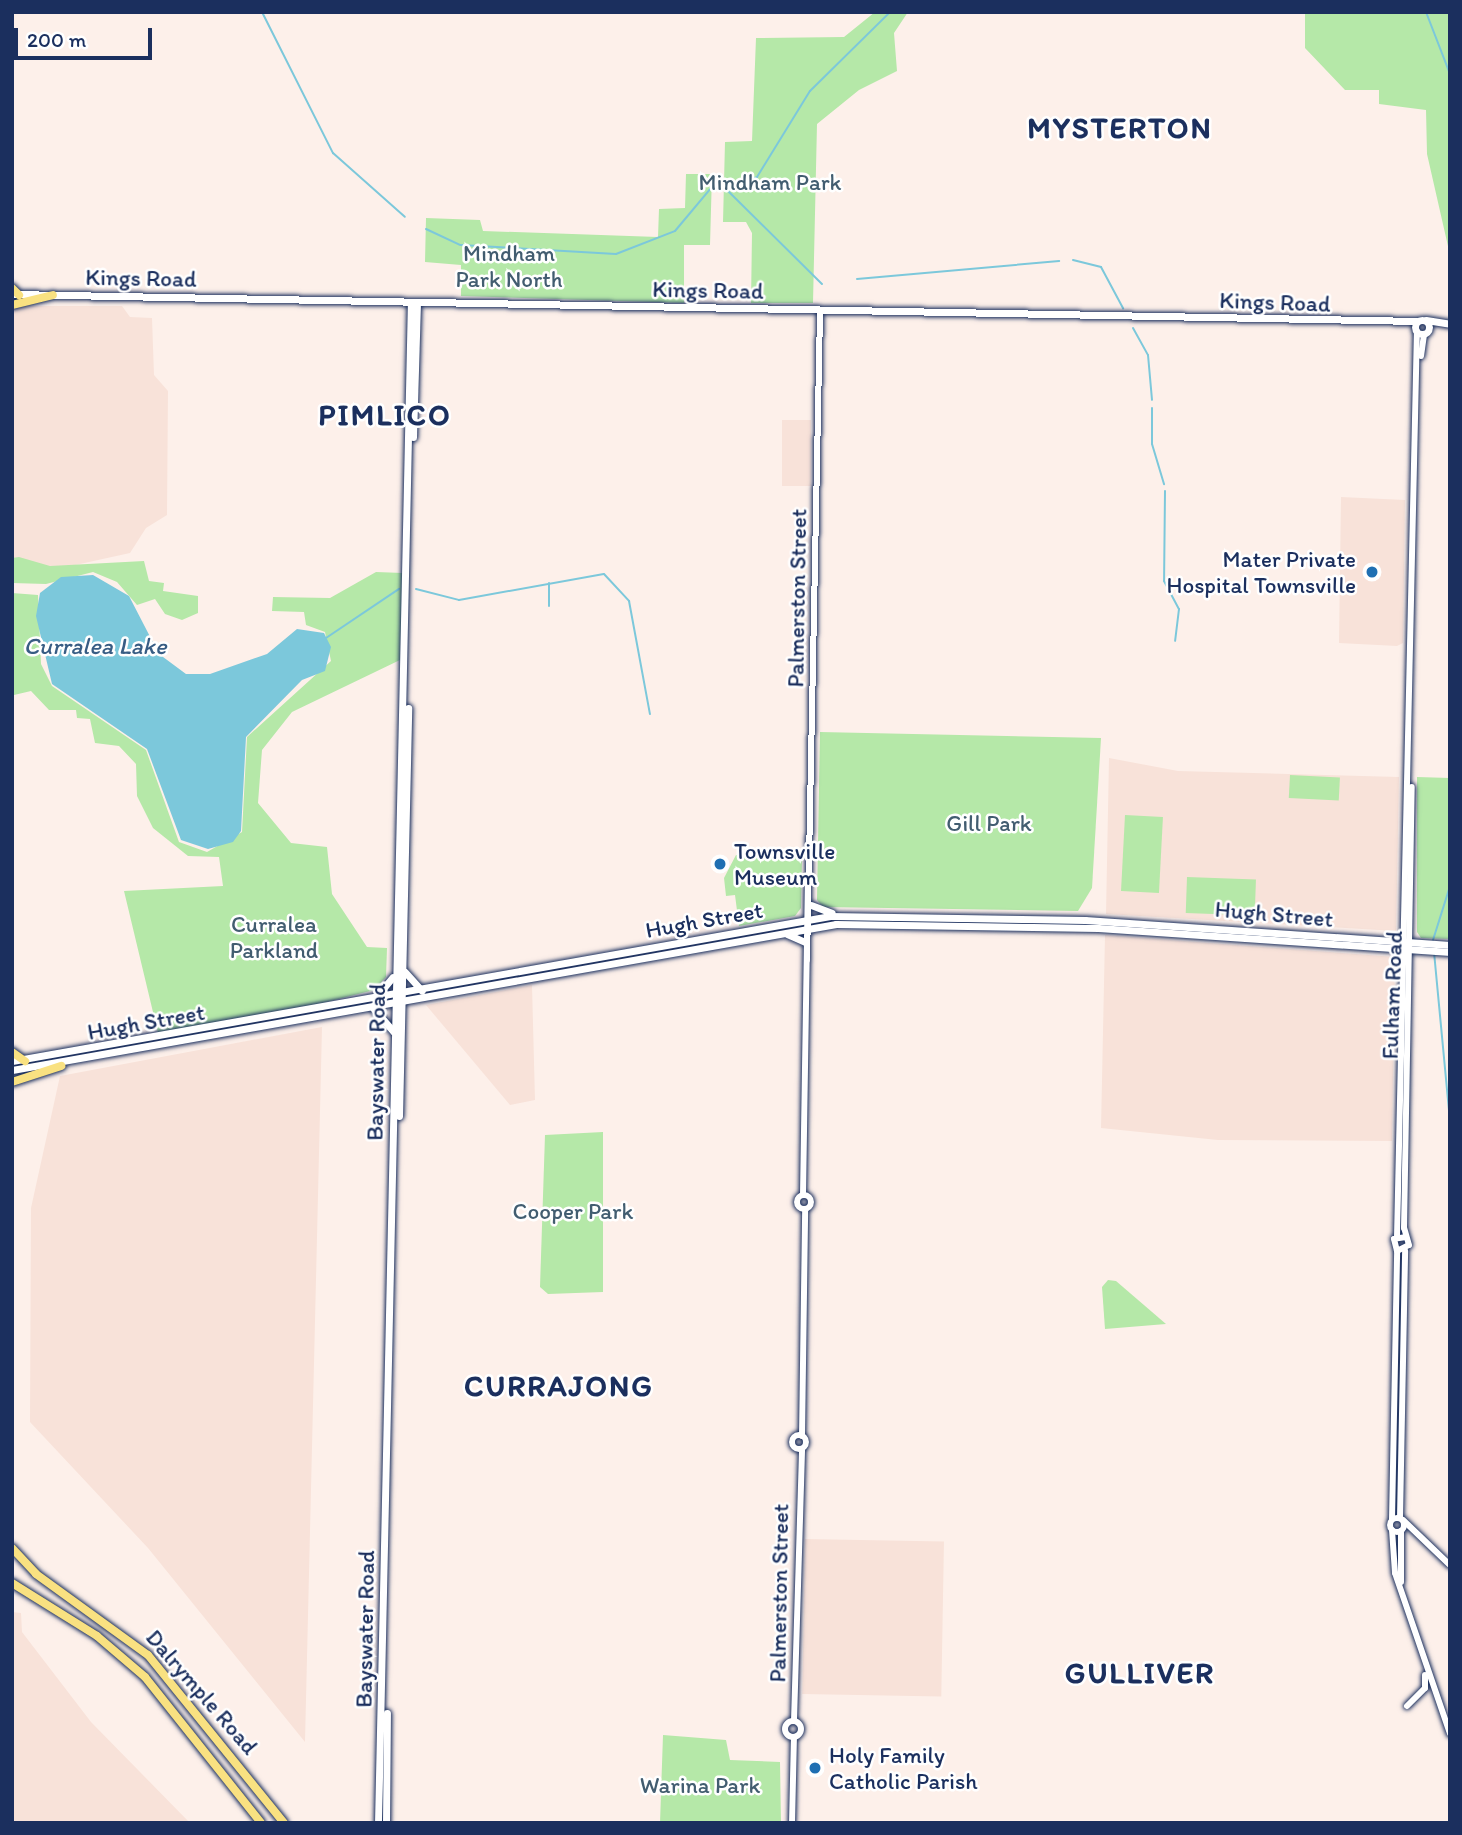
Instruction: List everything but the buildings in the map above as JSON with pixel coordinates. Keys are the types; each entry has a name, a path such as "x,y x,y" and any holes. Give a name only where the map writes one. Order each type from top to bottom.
{"main road":[{"name":"Kings Road","path":"15,292 1402,325 1421,328 1448,325"},
{"path":"12,305 53,295"},
{"name":"Bayswater Road","path":"378,1823 414,302"},
{"path":"1421,328 1448,325"},
{"path":"811,905 838,916"},
{"name":"Hugh Street","path":"12,1061 371,1004 782,933 838,916 1085,920 1407,947"},
{"name":"Hugh Street","path":"422,995 808,925 1098,928 1407,947"},
{"path":"782,933 805,942"},
{"path":"1425,948 1450,945"},
{"path":"1407,947 1450,952"},
{"path":"395,1033 371,1004 389,986 400,967 422,995 402,1023"},
{"name":"Bayswater Road","path":"386,1823 402,1023 399,999"},
{"name":"Hugh Street","path":"12,1070 61,1066 371,1004"},
{"path":"12,1052 25,1061"},
{"path":"12,1082 61,1066"},
{"name":"Dalrymple Road","path":"12,1548 36,1574 148,1655 215,1734 284,1823"},
{"name":"Dalrymple Road","path":"12,1583 56,1609 122,1655 199,1744 261,1823"},
{"path":"12,1588 56,1609"},
{"path":"199,1744 215,1734"}],"street":[{"name":"Palmerston Street","path":"798,1436 805,1209 811,1202 803,1195 820,312"},
{"name":"Fulham Road","path":"1401,1251 1397,1237 1407,947 1421,328"},
{"name":"Palmerston Street","path":"807,960 805,942 811,905 809,885"},
{"name":"Fulham Road","path":"1401,1251 1406,1237 1407,947"},
{"path":"1397,1237 1406,1237"},
{"path":"1401,1251 1397,1484 1392,1530 1401,1591 1427,1682 1406,1706"},
{"path":"798,1436 799,1448"},
{"path":"798,1436 799,1448"},
{"name":"Palmerston Street","path":"794,1721 799,1448"},
{"path":"1397,1484 1401,1519 1401,1591"},
{"path":"1392,1519 1401,1519 1418,1532 1450,1564"},
{"path":"1392,1530 1418,1532"},
{"path":"1414,1633 1450,1734"},
{"path":"792,1823 794,1737 801,1729 794,1721 785,1729 794,1737"}],"shaded area":[{"path":"22,306 122,306 130,317 152,318 154,375 168,391 167,515 146,528 130,553 48,571 12,570 12,310"},
{"path":"782,420 811,420 811,486 782,486"},
{"name":"Mater Private Hospital Townsville","path":"1341,497 1405,500 1403,643 1397,646 1339,643"},
{"path":"1109,758 1178,771 1399,777 1396,931 1106,914"},
{"path":"1105,935 1395,957 1392,1141 1218,1140 1101,1128"},
{"path":"532,985 535,1100 510,1105 426,1005"},
{"path":"322,1027 305,1742 148,1548 30,1422 31,1208 60,1076"},
{"path":"805,1539 944,1541 941,1696 802,1694"},
{"path":"12,1612 21,1613 22,1632 91,1722 190,1823 12,1823"}],"green space":[{"name":"Mindham Park","path":"875,12 908,12 894,33 897,71 859,90 817,124 813,303 751,303 752,233 746,222 723,222 725,142 752,141 756,38 844,37"},
{"path":"1283,12 1450,12 1450,255 1427,154 1426,110 1379,104 1379,90 1345,90 1305,48 1305,13"},
{"name":"Mindham Park North","path":"686,174 712,174 710,245 684,245 684,303 461,296 461,265 425,262 426,218 480,220 483,231 658,237 659,209 685,208"},
{"path":"19,557 50,566 144,561 149,581 164,583 163,591 198,596 198,613 182,620 165,614 155,599 137,605 117,582 93,572 46,584 12,583 12,558"},
{"name":"Curralea Parkland","path":"376,572 403,573 400,660 292,712 262,750 258,803 291,843 327,847 332,894 367,947 387,948 386,977 374,990 319,1004 158,1033 124,891 223,886 219,857 188,856 153,828 137,796 136,764 119,746 95,743 90,719 77,718 76,710 49,710 31,691 14,695 12,593 38,595 41,664 52,686 146,750 179,842 207,852 242,832 247,737 331,661 325,632 306,625 304,612 272,611 273,597 330,598"},
{"name":"Gill Park","path":"820,732 1101,738 1092,888 1078,911 823,907 817,900"},
{"path":"1290,775 1340,778 1339,801 1289,798"},
{"path":"1417,777 1450,778 1450,939 1421,938 1417,932"},
{"path":"1125,815 1163,817 1159,893 1121,891"},
{"path":"736,855 802,856 801,908 795,916 739,926 735,895 726,896 724,878"},
{"path":"1187,877 1256,879 1255,915 1186,913"},
{"name":"Cooper Park","path":"603,1132 603,1292 548,1294 540,1287 545,1135"},
{"path":"1108,1280 1116,1281 1166,1324 1105,1329 1102,1287"},
{"name":"Warina Park","path":"663,1735 726,1740 730,1760 780,1762 781,1823 660,1823"}],"water":[{"name":"Curralea Lake","path":"93,575 129,596 159,654 186,674 210,674 267,654 297,629 324,633 331,647 325,671 302,680 246,737 241,831 233,842 208,849 181,840 147,749 52,684 36,616 40,593 61,577"}],"waterway":[{"path":"262,12 333,153 405,217"},
{"path":"726,189 757,177 810,91 890,12"},
{"path":"1426,12 1450,74"},
{"path":"426,229 461,245 616,254 675,231 711,188"},
{"path":"726,189 822,284"},
{"path":"1073,260 1101,267 1123,308"},
{"path":"857,279 1059,261"},
{"path":"1133,328 1148,355 1152,400"},
{"path":"1152,408 1152,444 1164,484"},
{"path":"1165,491 1164,581 1179,609 1175,641"},
{"path":"416,589 459,600 604,574 629,601 650,714"},
{"path":"549,583 549,606"},
{"path":"326,638 399,589"},
{"path":"1433,940 1450,886"},
{"path":"1434,952 1450,1122"}],"place":[{"name":"Mater Private Hospital Townsville","path":"1372,572"},
{"name":"Townsville Museum","path":"720,864"},
{"name":"Holy Family Catholic Parish","path":"815,1768"}],"district":[{"name":"MYSTERTON","path":"1120,128"},
{"name":"PIMLICO","path":"385,415"},
{"name":"CURRAJONG","path":"559,1386"},
{"name":"GULLIVER","path":"1140,1673"}]}
